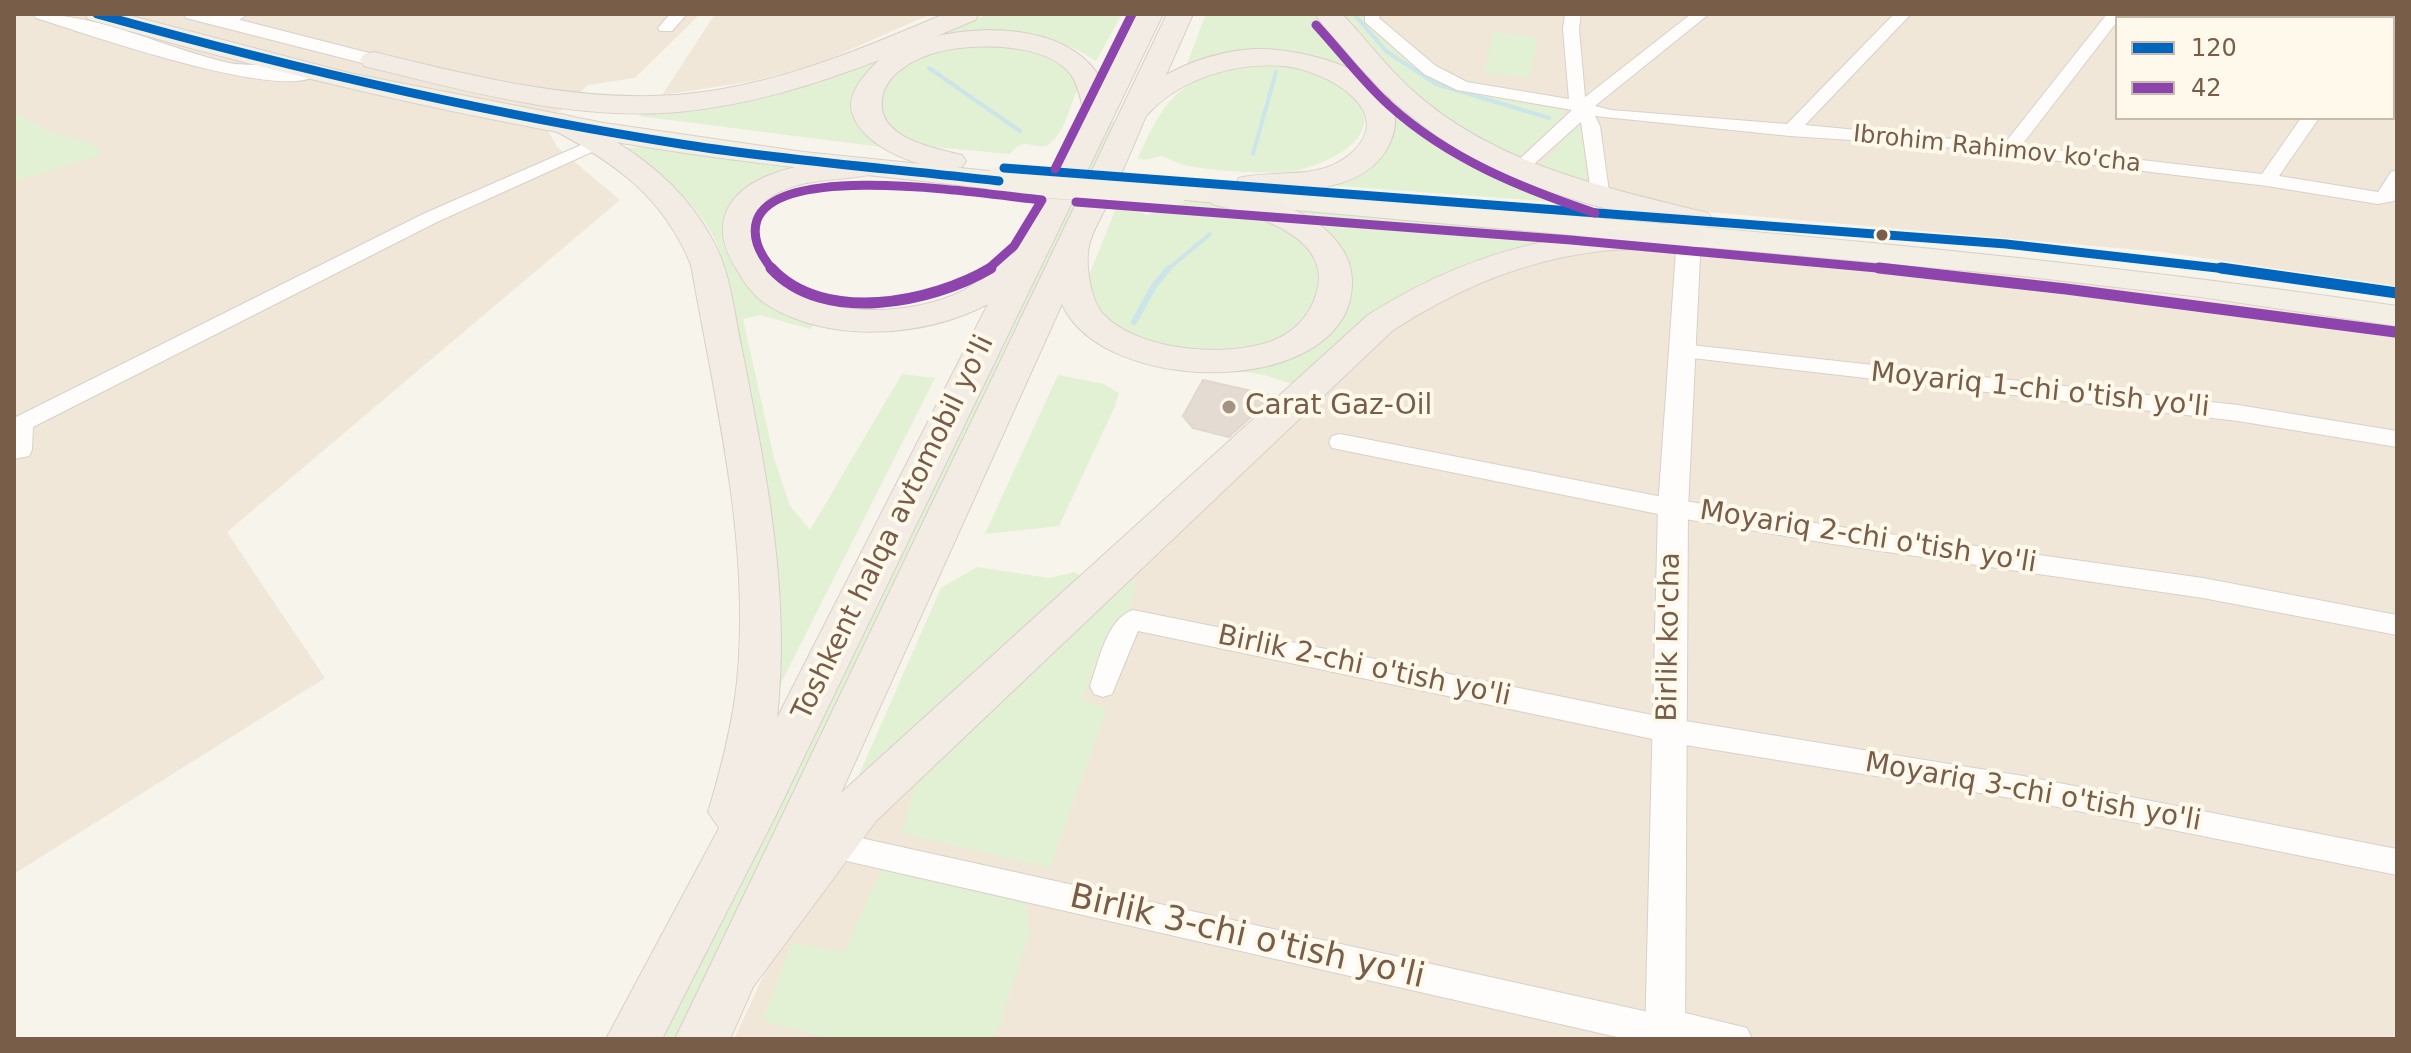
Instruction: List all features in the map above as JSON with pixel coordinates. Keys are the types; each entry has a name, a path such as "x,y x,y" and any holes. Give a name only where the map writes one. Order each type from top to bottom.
{"highway":[{"path":"382,69 568,99 655,104 753,91 795,81 871,54 966,14"},
{"name":"Toshkent halqa avtomobil yo'li","path":"702,1039 1054,245 1099,115 1150,14"},
{"name":"Toshkent halqa avtomobil yo'li","path":"633,1039 1054,245 1132,118 1180,14"},
{"path":"1328,14 1412,104 1454,135 1518,169 1693,228"},
{"path":"951,161 908,150 892,142 876,130 865,105 869,86 883,70 902,58 938,44 962,39 1001,38 1053,49 1073,61 1086,74 1099,115"},
{"path":"1132,118 1157,91 1180,76 1208,65 1243,58 1281,59 1313,65 1351,81 1371,97 1380,117 1380,127 1374,146 1360,161 1318,180 1236,191"},
{"path":"557,118 664,191 699,239 708,265 752,531 757,579 758,667 746,771 687,933"},
{"path":"868,167 814,172 784,179 760,190 745,204 739,215 738,232 744,254 762,283 780,297 813,311 852,317 893,318 936,312 966,302 1054,245 1077,300 1089,321 1105,335 1137,349 1188,362 1236,362 1277,352 1309,332 1327,313 1335,292 1334,267 1325,246 1300,225 1236,191"},
{"path":"735,969 859,806 1361,340 1391,316 1425,293 1462,275 1551,247 1693,228"}],"main road":[{"path":"97,14 308,73 747,153 868,167 1236,191 1615,227 1693,228 2077,250 2374,297 2397,314"},
{"path":"140,14 382,69 557,118 785,147 951,161 1002,174"},
{"path":"1693,228 2135,279 2130,269 2145,267 2374,297"}],"street":[{"path":"43,14 228,69 269,74 308,73"},
{"path":"193,14 232,19 382,69"},
{"path":"666,28 679,14"},
{"name":"Ibrohim Rahimov ko'cha","path":"1373,14 1371,19 1430,70 1445,79 1484,91 1583,107 1610,115 2009,149 2267,180 2384,199 2397,176"},
{"path":"1573,14 1575,93 1591,126 1601,199"},
{"path":"1518,169 1572,122 1583,107 1701,14"},
{"path":"1790,131 1903,14"},
{"path":"2009,149 2115,14"},
{"path":"2267,180 2309,120"},
{"path":"14,451 21,450 22,423 430,218 597,143"},
{"name":"Birlik ko'cha","path":"1665,1031 1667,730 1673,508 1693,228"},
{"name":"Moyariq 1-chi o'tish yo'li","path":"1682,351 2238,413 2397,439"},
{"name":"Moyariq 2-chi o'tish yo'li","path":"1340,442 1673,508 1833,535 2203,588 2397,625"},
{"name":"Birlik 2-chi o'tish yo'li","path":"1103,686 1126,626 1133,620 1667,730"},
{"name":"Moyariq 3-chi o'tish yo'li","path":"1667,730 2023,788 2397,862"},
{"name":"Birlik 3-chi o'tish yo'li","path":"829,844 1665,1031 1736,1039"}],"shaded area":[{"path":"14,14 700,14 635,78 588,85 545,125 557,147 620,200 227,532 325,678 14,874"},
{"path":"715,14 931,14 815,65 749,82 662,95"},
{"path":"1337,14 2397,14 2397,286 2162,252 1673,209 1502,156"},
{"path":"1659,242 2024,276 2397,325 2397,1039 734,1039 767,968 820,874 1373,343 1442,294 1511,264"}],"green space":[{"path":"989,14 1122,14 1096,61 1076,49 1033,34 981,32 867,77 889,148 639,116 641,110 855,68"},
{"path":"1206,14 1314,14 1391,98 1434,135 1457,150 1514,177 1612,206 1325,185 1385,150 1352,73 1210,58 1187,64"},
{"path":"1337,14 1371,14 1466,91 1566,107 1561,119 1545,136 1520,154 1502,156 1424,108"},
{"path":"1494,32 1538,38 1529,78 1484,72"},
{"path":"1009,42 1061,58 1081,83 1064,124 1049,144 1021,145 1010,154 924,146 875,120 872,94 892,70 945,46"},
{"path":"1238,64 1307,69 1345,85 1364,114 1363,127 1357,139 1331,158 1287,172 1216,170 1188,166 1162,156 1144,160 1138,158 1156,121 1174,96 1199,79"},
{"path":"14,112 51,132 93,144 104,154 14,182"},
{"path":"1107,121 1117,122 677,1039 658,1039"},
{"path":"1580,123 1584,124 1587,185 1536,170"},
{"path":"651,147 809,169 729,221 817,320 810,329 760,315 743,319 774,458 790,506 810,530 902,374 935,378 779,687 729,294 722,263 709,228 688,201 662,177 618,148"},
{"path":"1167,200 1225,204 1295,231 1319,256 1325,290 1307,318 1268,342 1248,348 1205,351 1162,345 1098,318 1088,278 1119,201 1147,215 1160,211"},
{"path":"1289,209 1595,233 1518,249 1300,387 1265,375 1238,371 1277,359 1317,338 1345,308 1351,289 1349,268"},
{"path":"1058,375 1104,384 1119,393 1115,406 1059,526 985,534"},
{"path":"977,567 1049,578 1075,572 1087,582 844,809 941,588"},
{"path":"1128,579 1137,586 1128,611 1100,651 1082,699 1107,709 1050,868 902,833 921,760"},
{"path":"883,865 1025,899 1030,933 995,1039 833,1039 762,1021 792,943 844,952"}],"building":[{"name":"Carat Gaz-Oil","path":"1203,380 1274,396 1229,437 1193,428 1183,416"}],"waterway":[{"path":"1354,14 1386,51 1436,84 1549,118"},
{"path":"929,68 1020,131"},
{"path":"1253,154 1276,72"},
{"path":"1168,269 1210,234"},
{"path":"1134,322 1154,286 1168,269"}],"transit line":[{"name":"120","path":"97,14 316,72 464,105 612,133 726,151 999,181"},
{"name":"42","path":"1055,169 1132,14"},
{"name":"42","path":"1316,25 1390,106 1437,142 1513,183 1595,213"},
{"name":"120","path":"1004,168 2006,244 2169,261 2397,293"},
{"name":"42","path":"850,184 900,186 1042,200 1027,228 1007,254 970,281 918,298 861,303 808,293 786,282 772,270 762,255 755,227 760,214 771,203 785,196 820,187 850,184"},
{"name":"42","path":"1076,202 1406,226 1902,270 2395,332"}],"place":[{"name":"Carat Gaz-Oil","path":"1229,407"}]}
